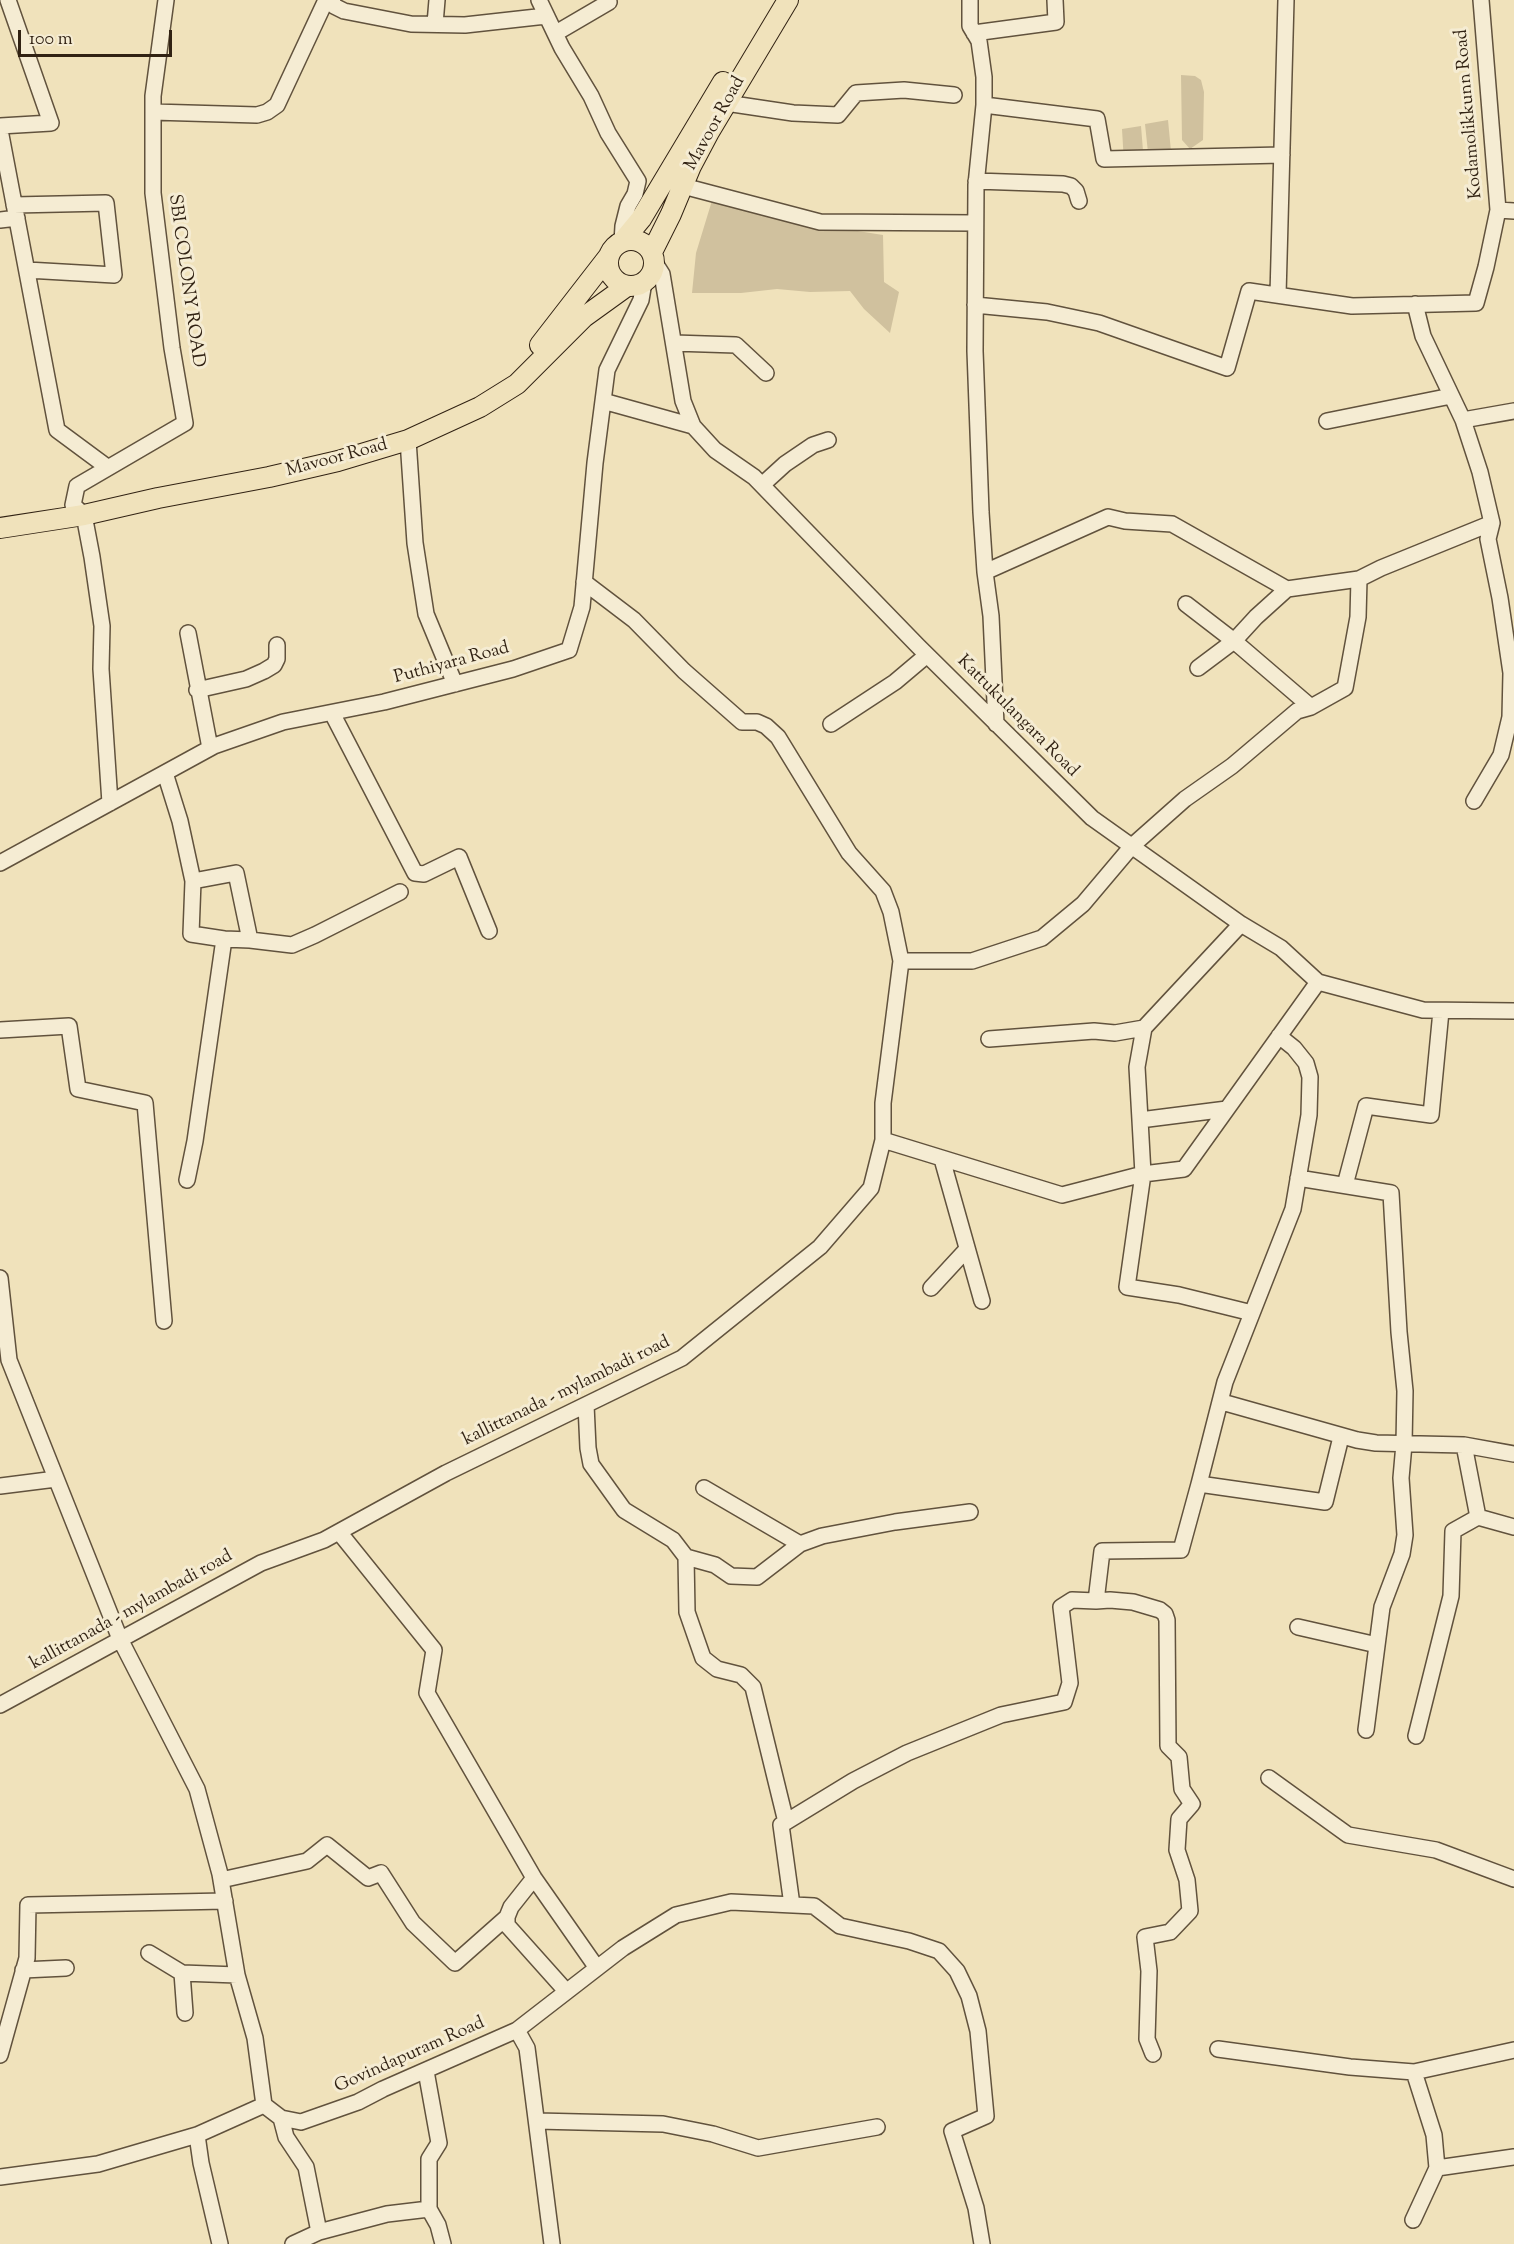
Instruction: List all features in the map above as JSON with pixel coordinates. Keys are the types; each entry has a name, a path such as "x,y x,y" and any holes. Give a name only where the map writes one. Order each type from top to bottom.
{"main road":[{"name":"Mavoor Road","path":"0,528 336,450 430,419 476,397 521,366 641,219 774,0"},
{"name":"Mavoor Road","path":"0,516 78,510 338,461 408,440 480,407 517,384 584,317 653,273 653,258 696,157 788,0"},
{"path":"636,284 619,283 612,277 608,267 615,249 639,241 647,246 653,258"}],"street":[{"path":"8,0 51,123 0,128 57,430 108,467"},
{"name":"SBI COLONY ROAD","path":"78,510 77,486 185,423 172,348 153,193 153,112 158,53 166,0"},
{"path":"153,112 257,115 267,112 277,105 326,0"},
{"path":"332,0 334,6 344,10 411,24 465,26 546,16"},
{"path":"435,24 437,0"},
{"path":"538,0 591,96 608,134 638,182 615,249"},
{"path":"970,0 970,26 979,41 984,77 975,224 977,439 985,572 992,616 996,724"},
{"path":"974,33 1056,22 1055,0"},
{"path":"1278,295 1286,0"},
{"name":"Kodamolikkunn Road","path":"1481,0 1498,210 1514,210"},
{"path":"556,33 609,2"},
{"path":"726,103 793,113 838,115 856,93 904,90 954,95"},
{"path":"984,105 1097,119 1104,159 1282,154"},
{"path":"976,181 1063,184 1071,186 1079,201"},
{"path":"683,186 820,222 975,224"},
{"path":"0,220 15,211 106,203 114,275 27,270"},
{"path":"975,305 1047,312 1100,323 1227,368 1249,291 1352,306 1476,303 1498,210"},
{"name":"Kattukulangara Road","path":"653,258 662,274 683,401 693,426 715,450 754,477 927,655 1092,818 1241,924 1281,948 1318,982 1423,1010 1514,1011"},
{"name":"Puthiyara Road","path":"0,862 210,748 283,722 384,702 513,669 569,651 582,607 595,463 607,370 641,300 636,284"},
{"path":"1415,304 1423,336 1463,420 1480,472 1492,523 1488,539 1500,598 1511,673 1510,717 1501,755 1474,801"},
{"path":"674,343 736,345 766,372"},
{"path":"1327,421 1451,396"},
{"path":"603,401 693,426"},
{"path":"1463,420 1514,411"},
{"path":"408,440 415,543 426,614 455,684"},
{"path":"762,485 784,464 813,445 828,440"},
{"path":"78,510 102,626 101,669 110,803"},
{"path":"985,572 1108,517 1125,521 1172,524 1287,589"},
{"path":"1198,668 1234,641 1256,616 1287,589 1359,579 1492,523"},
{"path":"901,961 972,961 1042,938 1083,904 1132,846 1185,799 1232,766 1297,711 1311,707 1345,688 1358,617 1359,579"},
{"name":"kallittanada - mylambadi road","path":"0,1705 261,1563 324,1540 446,1473 682,1358 820,1247 871,1188 883,1140 883,1103 901,961 891,912 883,891 849,853 778,737 766,726 757,722 742,722 684,671 634,620 584,582"},
{"path":"1186,604 1234,641 1311,707"},
{"path":"188,633 197,690 210,748"},
{"path":"197,690 246,679 264,671 277,659 277,645"},
{"path":"831,724 896,682 927,655"},
{"path":"332,712 416,873 424,874 459,857 489,931"},
{"path":"165,773 180,821 193,881 191,934 292,945 400,892"},
{"path":"193,881 236,873 250,940"},
{"path":"1241,924 1144,1028 1137,1067 1143,1174 1127,1287 1179,1295 1252,1313"},
{"path":"187,1180 195,1141 224,939"},
{"path":"883,1140 1062,1194 1143,1174 1184,1168 1318,982"},
{"path":"1345,1185 1366,1106 1431,1115 1441,1011"},
{"path":"0,1030 69,1026 78,1089 146,1103 164,1321"},
{"path":"989,1039 1094,1031 1115,1033 1144,1028"},
{"path":"1096,1601 1102,1551 1181,1550 1208,1443 1222,1402 1225,1382 1293,1209 1309,1114 1310,1077 1306,1063 1300,1055 1279,1036"},
{"path":"1140,1120 1227,1109"},
{"path":"942,1159 982,1301"},
{"path":"1299,1178 1391,1193 1398,1332 1405,1391 1401,1478 1405,1535 1402,1554 1382,1607 1366,1730"},
{"path":"931,1288 967,1249"},
{"path":"0,1278 9,1360 120,1639 197,1789 221,1880 237,1975 255,2038 264,2105 281,2118 286,2137 306,2167 318,2232"},
{"path":"1222,1402 1341,1437 1376,1443 1464,1446 1514,1454"},
{"path":"586,1405 591,1464 624,1510 673,1540 686,1557 687,1612 702,1658 717,1669 741,1675 753,1687 786,1822"},
{"path":"1199,1484 1325,1502 1341,1437"},
{"path":"1464,1446 1478,1517"},
{"path":"0,1486 56,1479"},
{"path":"704,1488 800,1544"},
{"path":"686,1557 715,1565 731,1576 757,1577 800,1544 822,1536 970,1512"},
{"path":"1416,1736 1451,1596 1454,1531 1478,1517 1514,1527"},
{"path":"339,1532 434,1650 427,1693 534,1878 597,1968"},
{"path":"792,1905 781,1825 854,1781 907,1753 1001,1715 1064,1702 1070,1683 1061,1607 1072,1600 1133,1602 1160,1610 1165,1614 1167,1620 1168,1746 1179,1757 1182,1789 1192,1804 1179,1820 1177,1850 1186,1880 1190,1911 1170,1932 1145,1937 1149,1971 1147,2039 1153,2054"},
{"path":"1298,1627 1377,1645"},
{"path":"1269,1778 1348,1835 1436,1850 1514,1880"},
{"path":"221,1880 307,1861 327,1845 369,1878 381,1874 413,1923 455,1964 507,1917"},
{"path":"534,1878 511,1907 507,1925 566,1991"},
{"path":"0,2055 6,2011 27,1958 28,1905 225,1900"},
{"name":"Govindapuram Road","path":"281,2118 302,2122 358,2102 517,2030 623,1948 676,1915 731,1902 814,1906 840,1926 909,1941 939,1951 957,1971 969,1996 978,2031 986,2116 952,2131 976,2208 982,2244"},
{"path":"149,1953 182,1973 237,1975"},
{"path":"23,1970 66,1968"},
{"path":"182,1973 185,2013"},
{"path":"517,2030 527,2048 552,2244"},
{"path":"1218,2049 1350,2067 1414,2072 1514,2050"},
{"path":"426,2071 439,2143 429,2159 429,2210 438,2225 443,2244"},
{"path":"1413,2220 1437,2168 1434,2135 1414,2072"},
{"path":"0,2177 98,2164 197,2135 264,2105"},
{"path":"537,2121 663,2124 713,2134 758,2148 877,2127"},
{"path":"197,2135 201,2163 220,2244"},
{"path":"1437,2168 1514,2157"},
{"path":"293,2244 318,2232 387,2214 429,2210"}],"shaded area":[{"path":"1181,75 1195,76 1201,80 1204,92 1203,140 1190,149 1182,140"},
{"path":"1168,120 1172,162 1149,162 1145,124"},
{"path":"1141,126 1144,163 1124,163 1122,129"},
{"path":"714,194 826,226 883,235 884,282 899,292 890,333 864,309 850,291 810,292 777,289 741,293 692,293 696,253"}]}
